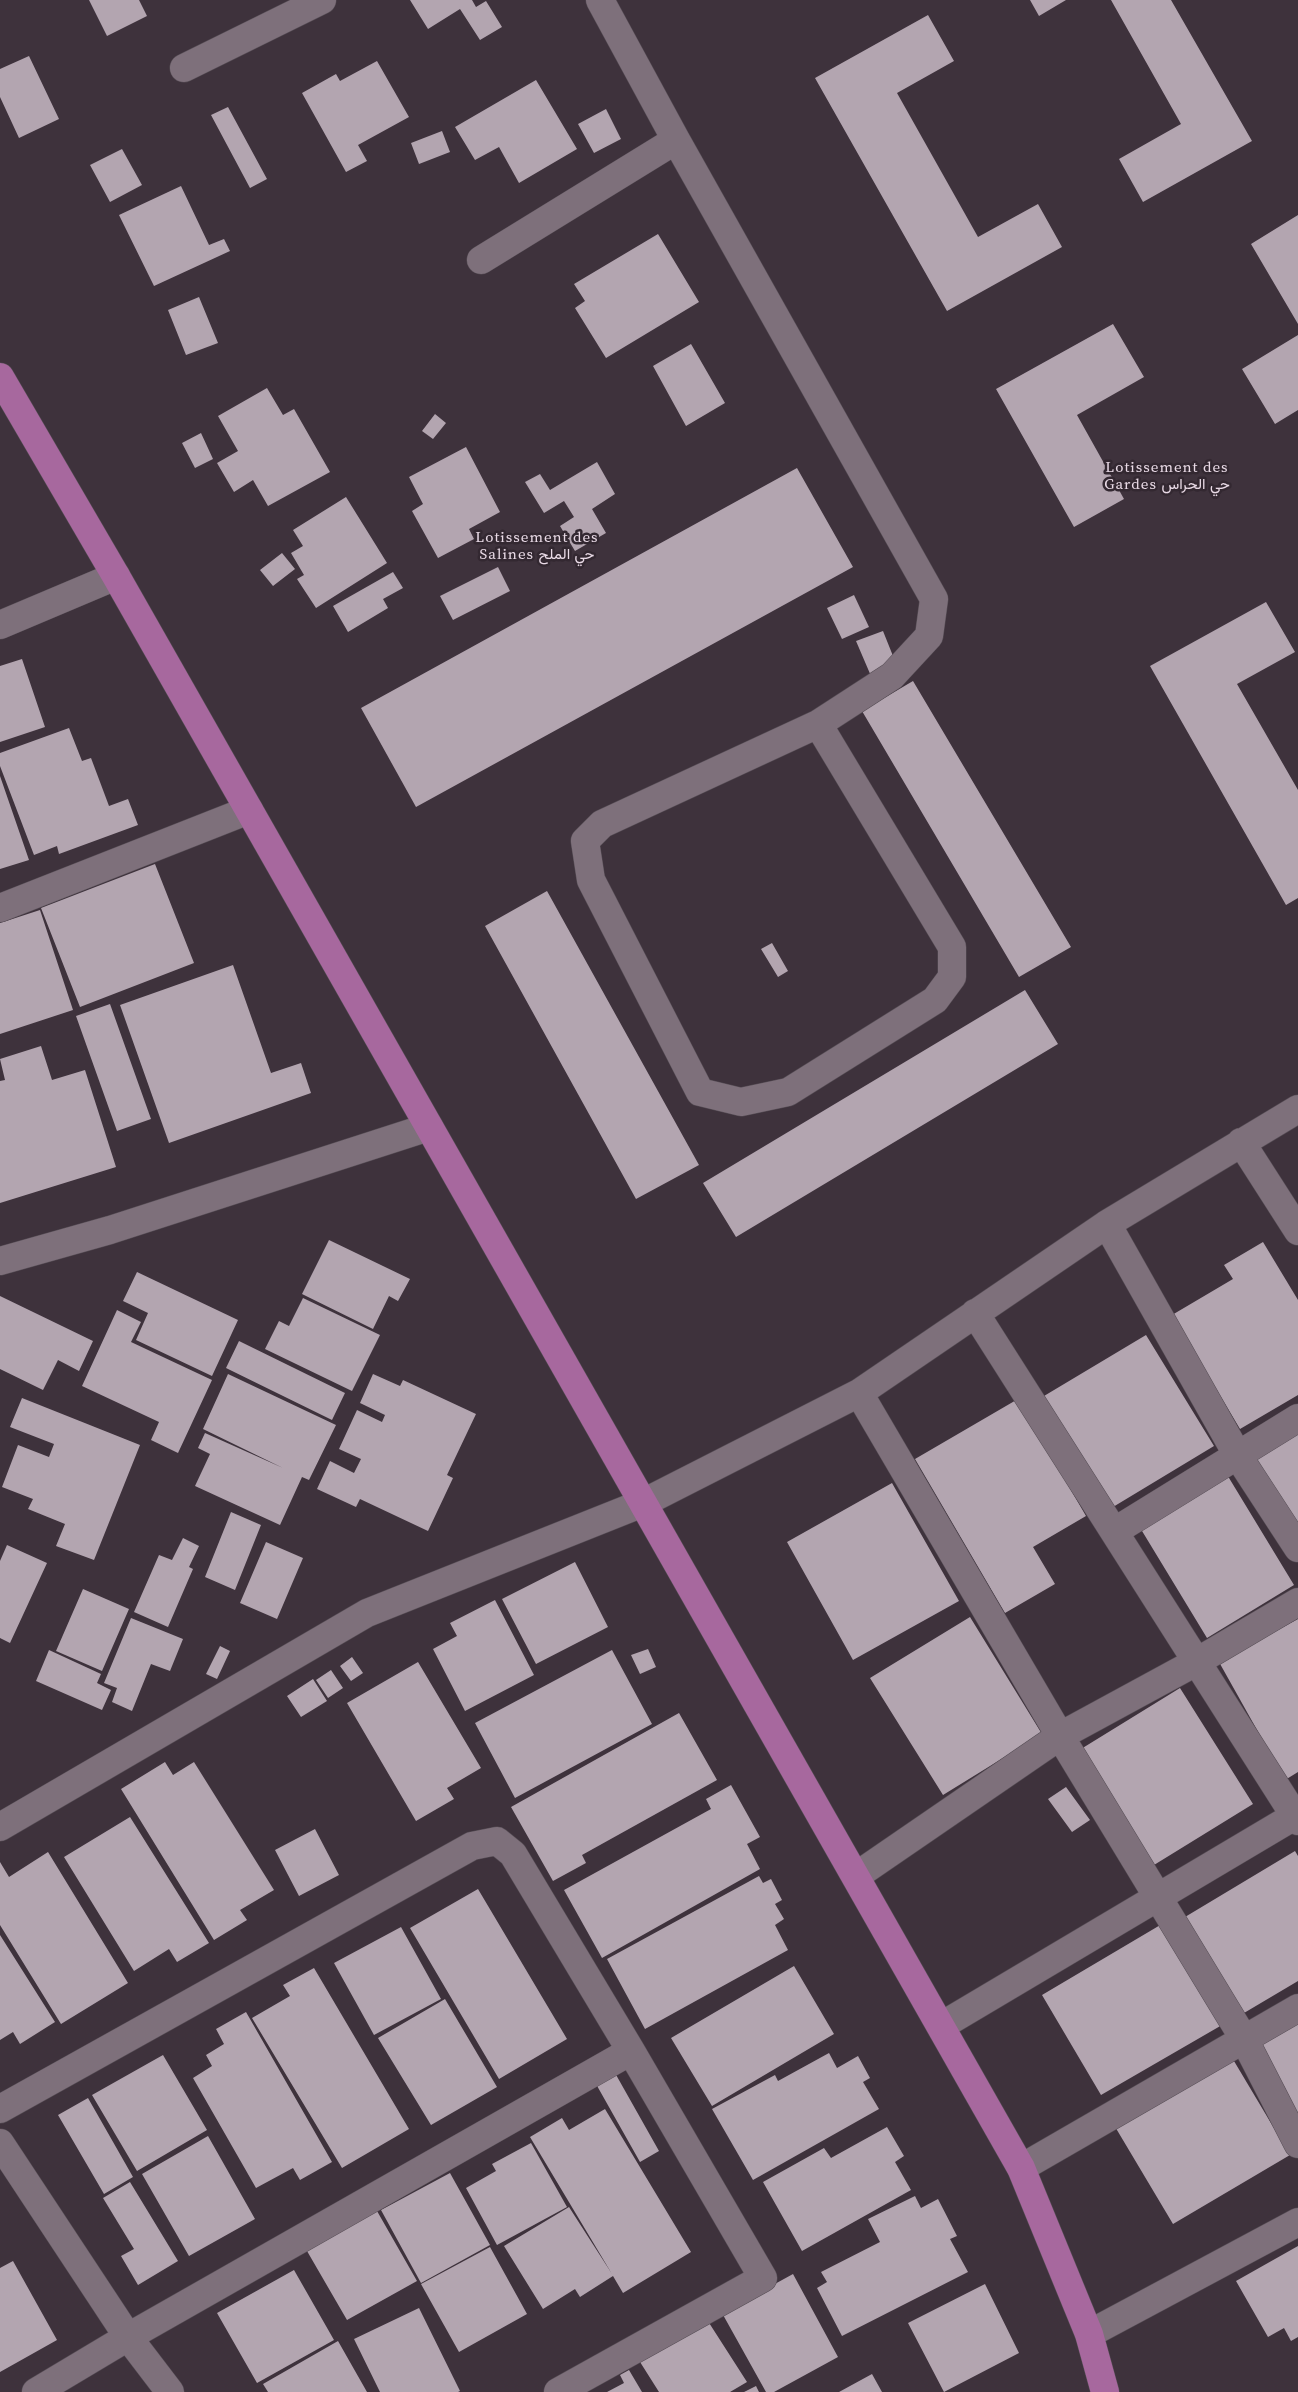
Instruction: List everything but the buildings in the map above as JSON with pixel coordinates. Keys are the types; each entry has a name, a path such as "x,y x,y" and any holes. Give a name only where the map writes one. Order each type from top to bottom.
{"main road":[{"path":"0,377 116,576 1021,2168 1089,2334 1105,2392"}],"street":[{"path":"184,68 322,0"},
{"path":"600,0 676,140 934,599 929,636 892,676 818,724 602,824 585,841 591,880 700,1092 741,1102 788,1092 935,1000 952,977 952,948 818,724"},
{"path":"481,260 676,140"},
{"path":"0,625 116,576"},
{"path":"0,908 249,810"},
{"path":"0,1827 367,1613 642,1503 859,1393 1107,1224 1298,1109"},
{"path":"0,1260 110,1230 429,1127"},
{"path":"1241,1142 1298,1231"},
{"path":"1107,1224 1238,1456 1298,1548"},
{"path":"941,2026 1297,1817 975,1313"},
{"path":"859,1393 1060,1736 1244,2039 1298,2144"},
{"path":"1115,1531 1298,1418"},
{"path":"856,1876 1060,1736 1198,1661 1298,1602"},
{"path":"0,2109 472,1846 497,1841 512,1854 631,2051 763,2278 558,2392"},
{"path":"1021,2168 1298,2008"},
{"path":"36,2392 128,2337 631,2051"},
{"path":"0,2143 128,2337 170,2392"},
{"path":"1089,2334 1298,2222"}],"district":[{"name":"Lotissement des Gardes حي الحراس","path":"1167,476"},
{"name":"Lotissement des Salines حي الملح","path":"537,546"}]}
